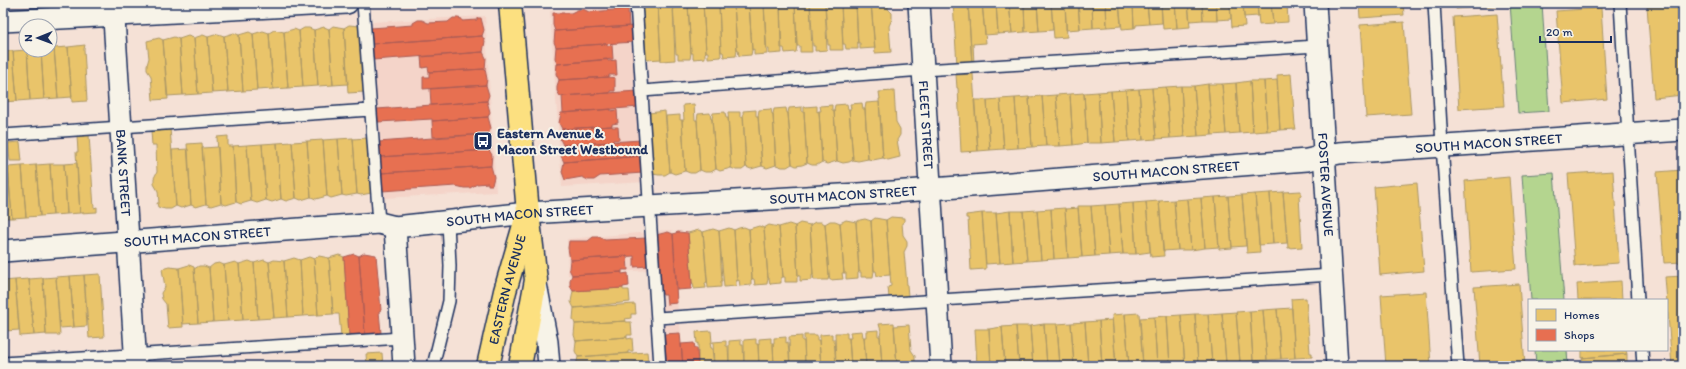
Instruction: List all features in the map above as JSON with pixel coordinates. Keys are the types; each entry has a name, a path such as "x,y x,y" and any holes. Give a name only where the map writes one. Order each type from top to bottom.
{"main road":[{"name":"EASTERN AVENUE","path":"510,3 528,213 536,280 520,366"},
{"name":"EASTERN AVENUE","path":"488,366 506,291 528,213"}],"street":[{"path":"3,21 114,9 347,3"},
{"name":"FLEET STREET","path":"919,3 941,366"},
{"name":"FOSTER AVENUE","path":"1315,3 1337,366"},
{"name":"BANK STREET","path":"114,9 136,360"},
{"name":"SOUTH MACON STREET","path":"3,251 448,221 528,213 930,189 1307,160 1339,153 1683,130"},
{"path":"387,225 402,338 404,366"},
{"name":"EASTERN AVENUE","path":"536,280 547,342 549,366"}],"lane":[{"path":"363,3 370,110 387,225"},
{"path":"636,3 660,366"},
{"path":"1434,3 1442,146 1458,366"},
{"path":"1620,3 1638,299"},
{"path":"642,92 923,70 1318,46"},
{"path":"3,135 370,110"},
{"path":"433,366 449,301 450,266 448,221"},
{"path":"657,318 1332,275"},
{"path":"3,363 136,360 402,338"},
{"path":"1642,351 1643,366"}],"shaded area":[{"path":"633,6 645,182 562,187 550,11"},
{"path":"485,16 496,192 383,198 370,22"},
{"path":"672,230 678,311 659,312 653,231"},
{"path":"650,232 651,270 568,275 567,239"},
{"path":"680,323 683,366 665,366 663,326"}],"green space":[{"path":"1510,3 1542,3 1549,111 1518,113"},
{"path":"1554,173 1564,299 1531,299 1522,175"},
{"path":"1535,351 1567,351 1568,366 1536,366"}],"building: Homes":[{"path":"677,3 688,4 691,53 690,59 678,59 678,54 676,54 673,5"},
{"path":"703,3 706,52 705,58 693,59 693,53 691,53 688,4"},
{"path":"703,3 719,3 721,57 708,58 708,52 706,52"},
{"path":"719,3 734,3 737,50 736,56 724,57 723,52 721,52"},
{"path":"734,3 749,3 751,55 739,56 737,50"},
{"path":"749,3 764,3 767,54 754,55 754,49 752,50"},
{"path":"764,3 780,3 782,53 769,54 769,49 766,49"},
{"path":"780,3 795,3 796,52 785,53 784,48 781,48"},
{"path":"795,3 810,3 812,52 800,52 800,46 797,46"},
{"path":"810,3 825,3 827,50 815,51 815,46 813,46"},
{"path":"825,3 841,3 843,50 830,50 830,45 828,45"},
{"path":"841,3 856,3 858,49 846,49 845,44 843,44"},
{"path":"856,3 871,3 875,48 860,49 860,43 858,43"},
{"path":"871,3 888,3 888,9 892,13 892,19 889,26 891,52 875,53"},
{"path":"953,3 968,3 972,64 957,65"},
{"path":"968,3 982,3 986,43 973,44 974,64 972,64"},
{"path":"982,3 996,3 998,34 985,35"},
{"path":"996,3 1009,3 1012,33 998,34"},
{"path":"1009,3 1024,3 1025,32 1012,33"},
{"path":"1024,3 1037,3 1039,31 1025,32"},
{"path":"1037,3 1051,3 1053,30 1039,31"},
{"path":"1051,3 1065,3 1067,37 1054,38"},
{"path":"1065,3 1078,3 1080,29 1066,30"},
{"path":"1078,3 1092,3 1093,28 1080,29"},
{"path":"1092,3 1106,3 1107,27 1093,28"},
{"path":"1106,3 1119,3 1121,26 1107,27"},
{"path":"1119,3 1133,3 1134,28 1122,29"},
{"path":"1133,3 1147,3 1149,24 1136,25 1134,28"},
{"path":"1147,3 1161,3 1162,23 1149,24"},
{"path":"1161,3 1175,3 1177,28 1163,29"},
{"path":"1175,3 1188,3 1190,27 1177,28"},
{"path":"1188,3 1202,3 1203,20 1190,21"},
{"path":"1202,3 1216,3 1217,20 1203,20"},
{"path":"1216,3 1230,3 1231,19 1217,20"},
{"path":"1230,3 1243,3 1245,26 1232,27"},
{"path":"1243,3 1257,3 1258,16 1244,17"},
{"path":"1257,3 1271,3 1273,24 1259,25"},
{"path":"1271,3 1287,3 1288,22 1273,23"},
{"path":"1359,3 1403,3 1404,15 1360,18"},
{"path":"1456,3 1501,3 1501,5 1456,9"},
{"path":"1683,3 1683,95 1654,98 1647,6"},
{"path":"652,4 658,6 661,59 646,60 643,12 641,12 641,7"},
{"path":"663,4 673,5 675,60 661,61 658,6"},
{"path":"1601,8 1607,99 1563,103 1556,11"},
{"path":"1497,14 1504,106 1459,109 1453,17"},
{"path":"1404,22 1411,114 1366,117 1360,25"},
{"path":"349,25 360,26 364,92 348,93 344,28"},
{"path":"333,26 344,28 348,84 333,85 329,29"},
{"path":"324,27 329,29 333,85 318,86 314,30"},
{"path":"304,28 314,30 318,86 303,87 299,31"},
{"path":"294,29 299,31 303,87 288,88 284,32"},
{"path":"274,30 284,32 288,88 273,89 269,33"},
{"path":"263,31 269,33 273,89 257,90 253,34"},
{"path":"249,32 253,34 257,90 243,91 239,35"},
{"path":"234,33 239,35 243,91 228,92 224,36"},
{"path":"218,34 224,36 228,92 212,93 208,37"},
{"path":"203,35 208,37 212,93 198,94 194,38"},
{"path":"188,36 194,38 198,94 183,95 179,39"},
{"path":"174,37 179,39 183,95 167,96 163,40"},
{"path":"159,38 163,40 168,99 153,100 151,76 147,70 149,58 147,41"},
{"path":"85,45 87,101 72,102 68,47"},
{"path":"68,47 72,97 58,98 55,58 58,58 58,48"},
{"path":"3,51 13,51 17,101 3,102"},
{"path":"13,51 18,51 18,58 27,58 30,100 17,101"},
{"path":"27,58 41,58 44,99 30,100"},
{"path":"41,58 55,58 58,98 44,99"},
{"path":"973,74 978,151 961,152 956,75"},
{"path":"1291,74 1296,129 1280,130 1277,75"},
{"path":"1277,80 1280,130 1267,131 1264,81"},
{"path":"1250,81 1264,81 1267,131 1253,132"},
{"path":"1250,81 1253,132 1239,133 1236,83"},
{"path":"1236,83 1239,133 1226,134 1222,84"},
{"path":"1208,84 1212,135 1198,136 1194,86"},
{"path":"1208,84 1222,84 1226,134 1212,135"},
{"path":"1181,86 1184,137 1170,138 1166,87"},
{"path":"1181,86 1194,86 1198,136 1184,137"},
{"path":"1166,87 1170,138 1156,139 1152,88"},
{"path":"1152,88 1156,139 1143,140 1139,89"},
{"path":"1139,89 1143,140 1129,141 1126,90"},
{"path":"1126,90 1129,141 1115,142 1111,91"},
{"path":"894,91 896,122 900,129 900,135 897,140 900,157 888,160 883,158 879,92"},
{"path":"1111,91 1115,142 1101,143 1098,92"},
{"path":"1098,92 1101,143 1087,143 1084,93"},
{"path":"1084,93 1087,143 1073,145 1070,94"},
{"path":"1070,94 1073,145 1060,146 1056,95"},
{"path":"1056,95 1060,146 1046,146 1042,96"},
{"path":"1042,96 1046,146 1032,147 1029,97"},
{"path":"1029,97 1032,147 1018,148 1015,98"},
{"path":"1015,98 1018,148 1004,149 1000,99"},
{"path":"1000,99 1004,149 990,150 987,100"},
{"path":"974,100 987,100 990,150 978,151"},
{"path":"879,102 883,158 873,160 868,159 865,109 866,103"},
{"path":"862,103 863,109 865,109 868,159 858,161 853,160 849,109 851,109 850,104"},
{"path":"694,104 695,120 697,120 700,170 695,173 690,173 685,171 682,120 684,120 683,105"},
{"path":"847,104 849,109 853,160 843,163 837,161 834,110 835,105"},
{"path":"832,105 832,110 834,110 837,161 827,164 822,162 819,111 821,111 820,106"},
{"path":"817,106 817,112 819,111 822,162 817,165 812,165 807,163 804,107"},
{"path":"802,107 802,112 804,112 807,163 796,166 792,164 788,113 789,108"},
{"path":"786,108 788,113 792,164 787,167 782,167 776,165 773,114 774,109"},
{"path":"771,109 773,114 776,165 767,168 762,166 758,116 759,110"},
{"path":"756,110 756,116 758,116 762,166 751,169 746,167 743,111"},
{"path":"665,111 670,172 665,175 652,174 651,169 653,169 649,113"},
{"path":"725,112 726,118 728,118 731,168 720,171 716,169 712,119 713,113"},
{"path":"728,112 740,112 740,117 743,117 746,167 742,170 731,168"},
{"path":"710,113 712,119 716,169 711,172 705,172 700,170 697,120 698,114"},
{"path":"680,115 680,120 682,120 685,171 675,174 670,172 666,116"},
{"path":"170,128 176,206 171,209 165,209 158,207 157,203 159,203 158,191 154,184 154,178 157,172 156,145 152,145 151,131"},
{"path":"89,135 94,208 97,207 97,212 80,213 76,152 78,152 77,136"},
{"path":"228,136 228,146 233,146 236,202 226,205 221,203 217,137"},
{"path":"353,138 357,194 346,196 342,195 338,139"},
{"path":"367,138 371,193 361,195 357,194 353,139"},
{"path":"338,139 342,195 331,198 327,196 323,140"},
{"path":"323,140 327,196 316,199 311,197 307,141"},
{"path":"307,141 311,197 301,200 296,198 292,142"},
{"path":"20,142 22,161 10,161 8,143"},
{"path":"292,142 296,198 286,201 281,199 277,143"},
{"path":"202,143 206,204 196,207 191,205 187,144"},
{"path":"277,143 281,199 272,202 266,200 262,144"},
{"path":"262,144 266,200 257,203 251,201 247,145"},
{"path":"247,145 251,201 241,204 236,202 233,146"},
{"path":"218,147 221,203 211,206 206,204 202,148"},
{"path":"188,149 191,205 181,208 176,206 172,150"},
{"path":"77,163 80,213 67,214 64,164"},
{"path":"50,164 64,164 67,214 53,215"},
{"path":"50,164 53,215 40,216 36,165"},
{"path":"36,165 40,216 26,217 22,166"},
{"path":"22,166 26,217 12,218 8,167"},
{"path":"8,167 12,218 3,218 3,168"},
{"path":"1683,170 1683,262 1664,263 1657,172"},
{"path":"1613,171 1619,263 1575,266 1568,174"},
{"path":"1509,177 1516,269 1471,272 1465,181"},
{"path":"1417,183 1424,271 1380,275 1374,187"},
{"path":"1301,191 1301,196 1299,196 1302,247 1288,248 1283,192"},
{"path":"1283,192 1287,243 1273,244 1270,193"},
{"path":"1270,193 1273,244 1259,245 1255,194"},
{"path":"1255,194 1260,252 1247,253 1242,195"},
{"path":"1242,195 1246,246 1232,247 1228,196"},
{"path":"1228,196 1232,248 1219,249 1215,197"},
{"path":"1215,197 1219,247 1205,248 1201,198"},
{"path":"1201,198 1205,248 1191,250 1187,199"},
{"path":"1187,199 1191,250 1178,250 1174,200"},
{"path":"1174,200 1178,250 1163,251 1159,201"},
{"path":"1159,201 1164,256 1151,257 1146,202"},
{"path":"1146,202 1150,252 1136,254 1133,203"},
{"path":"1133,203 1136,254 1123,254 1119,204"},
{"path":"1119,204 1123,254 1109,255 1105,205"},
{"path":"1105,205 1109,255 1095,256 1091,206"},
{"path":"1078,206 1091,206 1095,256 1082,257"},
{"path":"1065,208 1068,258 1054,259 1051,209"},
{"path":"1078,208 1082,257 1068,258 1065,209"},
{"path":"1051,209 1054,259 1041,260 1037,210"},
{"path":"1037,210 1041,260 1027,261 1023,211"},
{"path":"1010,211 1013,262 1000,263 996,213"},
{"path":"1010,211 1023,211 1027,261 1013,262"},
{"path":"982,213 996,213 1000,263 986,264"},
{"path":"982,213 986,269 971,270 968,218 966,218 966,215"},
{"path":"891,217 904,218 904,222 902,223 903,235 907,241 907,246 904,252 908,296 889,298 888,287 891,286 886,220"},
{"path":"875,218 886,220 890,275 877,276 876,271 874,271 871,221"},
{"path":"865,219 871,221 874,271 873,277 861,277 861,272 859,272 856,222"},
{"path":"846,220 856,222 859,272 858,278 846,279 846,273 844,273 840,223"},
{"path":"830,221 840,223 844,273 842,273 843,279 830,280 825,224"},
{"path":"815,222 825,224 829,275 828,280 814,280 810,225"},
{"path":"800,223 810,225 812,280 800,281 800,276 798,276 795,226"},
{"path":"789,224 795,226 798,276 797,282 785,282 785,277 783,277 779,227"},
{"path":"769,225 779,227 783,277 781,278 781,283 770,284 768,278 764,228"},
{"path":"759,226 764,228 768,278 767,284 755,285 754,279 752,279 749,229"},
{"path":"744,227 749,229 752,279 751,285 740,286 739,280 737,281 734,230"},
{"path":"729,228 734,230 737,281 736,286 724,287 719,231"},
{"path":"713,229 719,231 722,281 721,287 708,288 703,232"},
{"path":"699,230 703,232 707,282 705,283 706,288 694,289 692,283 688,233"},
{"path":"339,255 344,257 349,335 341,336 339,314 333,314 329,258"},
{"path":"319,256 329,258 333,314 318,315 314,259"},
{"path":"309,257 314,259 318,315 303,316 300,260"},
{"path":"294,258 300,260 303,316 288,317 284,261"},
{"path":"264,260 269,262 274,318 258,319 254,263"},
{"path":"274,260 284,261 288,317 274,318 269,262"},
{"path":"249,261 254,263 258,319 243,320 239,264"},
{"path":"235,262 239,264 243,320 228,321 224,265"},
{"path":"219,263 224,265 228,321 213,322 209,268 214,264"},
{"path":"189,265 194,267 198,323 183,324 179,268"},
{"path":"199,266 209,268 213,322 198,323 194,269"},
{"path":"169,267 179,268 183,327 168,328 166,304 162,299 161,293 165,287 162,269"},
{"path":"100,274 104,337 89,338 84,275"},
{"path":"84,275 87,326 74,327 70,276"},
{"path":"70,276 74,327 60,328 56,277"},
{"path":"1683,276 1683,366 1672,366 1668,299 1667,299 1665,277"},
{"path":"56,277 60,335 46,335 43,278"},
{"path":"43,278 46,334 34,335 29,279"},
{"path":"29,279 34,335 20,336 15,280"},
{"path":"15,280 19,330 5,331 3,281"},
{"path":"1621,281 1622,299 1578,299 1577,284"},
{"path":"1519,284 1525,366 1480,366 1474,287"},
{"path":"623,288 623,290 629,290 630,302 574,308 571,302 573,291"},
{"path":"1426,292 1431,366 1386,366 1381,295"},
{"path":"1306,298 1310,353 1312,353 1312,357 1295,358 1291,299"},
{"path":"3,303 5,331 3,331"},
{"path":"635,304 636,314 631,314 631,318 625,319 626,321 575,324 573,319 574,308"},
{"path":"1292,308 1295,358 1281,359 1277,309"},
{"path":"1277,309 1281,359 1267,360 1263,310"},
{"path":"1263,310 1267,360 1253,361 1250,311"},
{"path":"1250,311 1253,361 1240,362 1236,312"},
{"path":"1236,312 1240,362 1226,363 1222,313"},
{"path":"1139,313 1143,366 1129,366 1125,314"},
{"path":"1222,313 1226,363 1212,364 1208,314"},
{"path":"1125,314 1129,366 1116,366 1112,315"},
{"path":"1195,314 1198,365 1185,366 1181,315"},
{"path":"1195,314 1208,314 1212,364 1198,365"},
{"path":"1181,315 1185,366 1170,366 1167,316"},
{"path":"1167,316 1170,366 1157,366 1154,317"},
{"path":"1154,317 1157,366 1143,366 1140,318"},
{"path":"1112,320 1116,366 1102,366 1099,321"},
{"path":"1099,321 1102,366 1088,366 1085,322"},
{"path":"631,322 632,335 627,335 627,337 576,341 574,335 575,324"},
{"path":"1085,322 1088,366 1074,366 1071,323"},
{"path":"894,323 897,366 882,366 881,331 879,324"},
{"path":"1071,323 1074,366 1060,366 1057,324"},
{"path":"1044,324 1047,366 1033,366 1030,326"},
{"path":"1044,324 1057,324 1060,366 1047,366"},
{"path":"909,325 911,350 915,356 915,361 913,366 897,366 894,326"},
{"path":"1016,326 1030,326 1033,366 1019,366"},
{"path":"1016,326 1019,366 1005,366 1002,327"},
{"path":"1002,327 1005,366 991,366 989,329"},
{"path":"975,329 989,329 991,366 977,366"},
{"path":"878,330 878,336 880,336 882,366 866,366 864,337 866,337 866,331"},
{"path":"711,331 712,342 710,343 714,366 698,366 698,343 697,344 696,332"},
{"path":"862,331 864,337 866,366 851,366 850,332"},
{"path":"835,333 847,333 847,338 849,338 851,366 836,366"},
{"path":"832,334 832,339 834,339 836,366 821,366 820,335"},
{"path":"804,335 817,335 817,340 819,340 821,366 805,366"},
{"path":"802,336 802,341 804,341 805,366 790,366 789,337"},
{"path":"627,337 627,339 632,338 633,351 628,351 628,353 578,357 575,351 576,341"},
{"path":"786,337 786,343 788,342 790,366 774,366 774,338"},
{"path":"771,338 771,343 773,343 774,366 759,366 759,339"},
{"path":"756,339 756,344 758,344 759,366 744,366 744,340"},
{"path":"741,340 741,345 743,345 744,366 729,366 729,341"},
{"path":"726,341 726,346 728,346 729,366 714,366 713,342"},
{"path":"1582,351 1626,351 1627,354 1582,358"},
{"path":"647,352 648,361 634,362 634,366 576,366 578,357"},
{"path":"382,353 383,366 367,366 366,354"},
{"path":"1627,354 1627,366 1583,366 1582,358"},
{"path":"104,362 105,366 89,366 89,363"}],"building: Shops":[{"path":"583,9 589,12 628,9 629,26 555,31 553,25 553,13 571,13"},
{"path":"453,18 462,19 462,21 477,20 477,18 481,18 484,30 482,36 372,44 371,28 413,25 413,23 418,20 428,23 448,22"},
{"path":"634,26 635,42 556,47 554,42 555,31"},
{"path":"482,36 485,41 483,52 373,60 372,44"},
{"path":"607,44 607,46 612,45 613,59 557,64 555,58 556,47"},
{"path":"483,52 486,58 485,69 429,72 428,67 422,68 421,57"},
{"path":"607,59 608,61 616,60 617,75 609,75 609,77 559,80 556,74 557,64"},
{"path":"485,69 487,79 486,85 423,89 423,77 429,77 429,72"},
{"path":"609,77 615,78 615,91 610,91 610,93 560,96 557,91 559,80"},
{"path":"486,85 489,95 487,101 431,105 430,89"},
{"path":"638,91 639,107 563,113 562,96"},
{"path":"487,101 490,112 488,117 432,121 432,119 378,122 377,109"},
{"path":"611,109 611,111 617,110 618,123 612,124 612,126 562,129 559,123 561,113"},
{"path":"488,117 491,128 488,134 433,137 432,121"},
{"path":"612,126 618,127 619,140 613,140 613,142 563,145 560,139 562,129"},
{"path":"487,134 489,150 379,157 378,142"},
{"path":"641,140 642,156 564,162 561,156 563,145"},
{"path":"489,150 492,155 491,166 381,173 379,157"},
{"path":"642,156 643,173 600,176 594,180 588,180 582,177 565,180 562,172 564,162"},
{"path":"491,166 494,177 492,185 488,185 488,183 477,184 470,188 456,186 382,191 381,173"},
{"path":"668,232 673,234 677,303 667,304 666,295 663,295 661,290 658,240 656,240 656,235"},
{"path":"678,232 688,233 692,283 691,289 677,290 673,234"},
{"path":"593,237 599,237 605,240 647,238 649,266 634,267 634,256 570,260 568,248 569,241 588,241"},
{"path":"364,253 376,255 381,310 379,311 381,333 365,334 359,256"},
{"path":"354,254 359,256 365,334 349,335 344,257"},
{"path":"627,256 628,270 622,270 622,272 572,275 569,269 570,260"},
{"path":"622,272 622,274 628,273 629,286 623,288 573,291 570,286 572,275"},
{"path":"680,333 683,366 667,366 664,334"},
{"path":"694,343 695,348 697,348 698,366 683,366 681,344"}],"place":[{"name":"Eastern Avenue & Macon Street Westbound","path":"483,141"}]}
